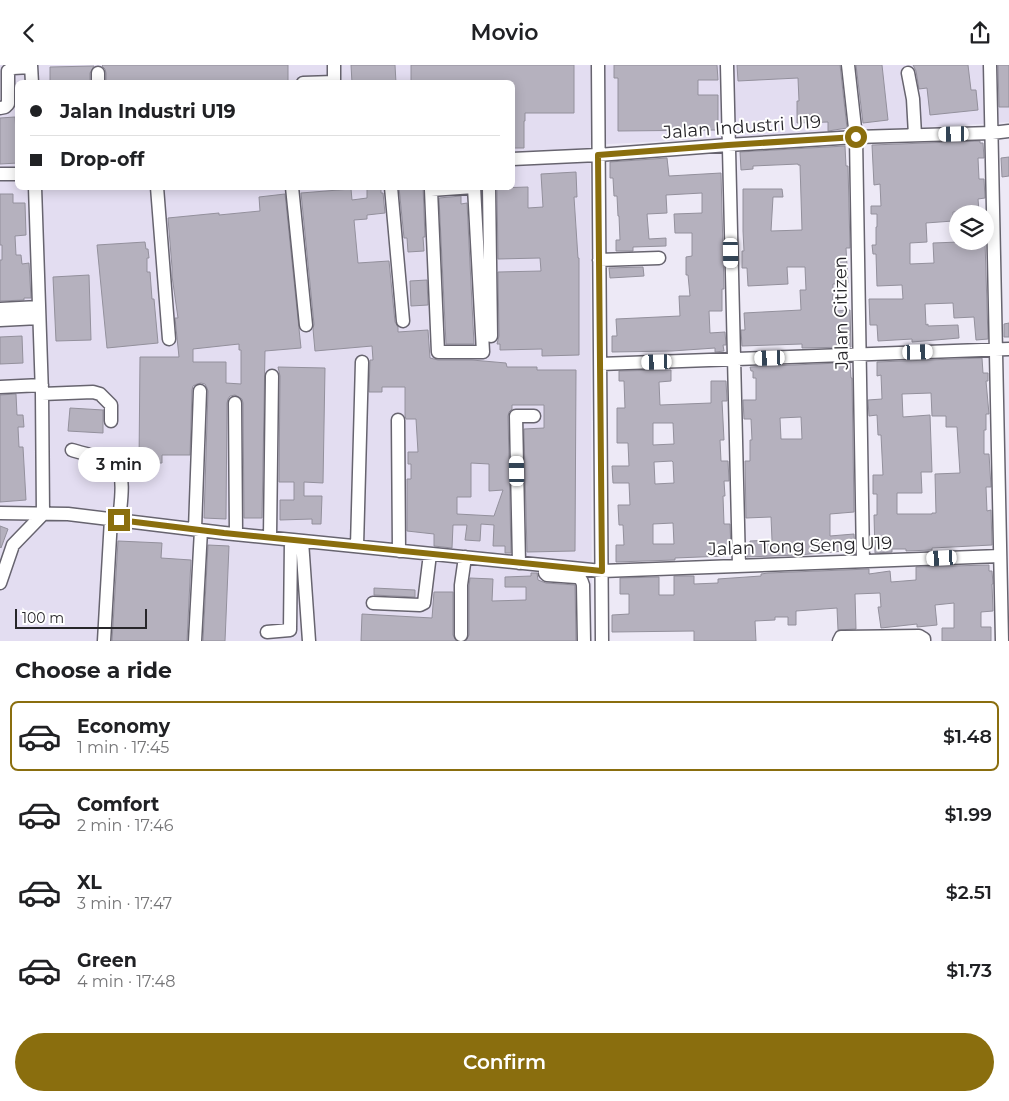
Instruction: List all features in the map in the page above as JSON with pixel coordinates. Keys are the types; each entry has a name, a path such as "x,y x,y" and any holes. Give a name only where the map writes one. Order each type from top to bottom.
{"street":[{"path":"334,65 334,80"},
{"path":"598,65 602,641"},
{"path":"726,65 728,310 734,359 739,566"},
{"name":"Jalan Citizen","path":"848,65 856,137 863,561"},
{"path":"990,65 1003,349 1004,538 1000,556 1002,641"},
{"path":"0,108 8,104 4,69 31,66 32,80"},
{"path":"908,73 915,135"},
{"name":"Jalan Industri U19","path":"515,159 856,137 1009,131"},
{"path":"0,174 15,174"},
{"path":"0,583 13,545 43,514 42,390 35,190"},
{"path":"157,190 168,339"},
{"path":"292,190 306,325"},
{"path":"391,190 403,321"},
{"path":"430,190 438,352 483,352 474,190"},
{"path":"489,190 491,337"},
{"path":"599,260 659,258"},
{"path":"0,309 39,313"},
{"path":"0,320 39,313"},
{"path":"600,364 1003,349"},
{"path":"357,546 362,362"},
{"path":"270,537 272,376"},
{"path":"0,387 93,392 100,394 111,405 112,421"},
{"path":"195,641 200,391"},
{"path":"235,403 236,534"},
{"path":"519,563 516,416 534,416"},
{"path":"398,420 399,551"},
{"path":"72,450 116,465 121,475 104,641"},
{"name":"Jalan Tong Seng U19","path":"0,513 68,514 198,530 602,571 1000,556"},
{"path":"267,632 290,630 297,540"},
{"path":"297,540 309,641"},
{"path":"373,603 422,605 425,601 430,554"},
{"path":"461,635 461,585 465,557"},
{"path":"545,566 545,573 547,575 576,577 582,581 584,641"},
{"path":"584,608 602,607"},
{"path":"839,641 841,637 919,636 924,641"}],"shaded area":[{"path":"0,65 1009,65 1009,122 590,145 592,641 0,641"}],"building":[{"path":"288,65 288,80 106,80 105,69 102,66"},
{"path":"351,65 395,65 396,80 352,80"},
{"path":"411,65 574,65 574,113 525,113 524,148 515,148 515,80 411,80"},
{"path":"614,65 717,65 718,80 698,80 698,95 718,95 718,130 618,131 618,78 614,78"},
{"path":"737,65 840,65 847,128 828,131 828,122 797,123 797,101 799,101 798,78 738,81"},
{"path":"856,65 882,65 888,120 863,123"},
{"path":"913,65 968,65 971,90 976,90 978,110 930,115 927,88 919,89"},
{"path":"998,65 1009,65 1009,107 999,107"},
{"path":"94,66 90,73 90,80 50,80 50,67"},
{"path":"15,117 15,163 0,164 0,118"},
{"path":"980,141 980,143 983,143 984,158 978,158 979,179 984,179 985,198 978,199 978,205 949,205 949,221 926,223 927,242 910,243 910,264 934,263 933,243 949,242 949,250 985,250 988,339 976,340 974,317 954,318 953,303 925,304 926,325 958,325 959,338 912,342 912,339 878,341 877,325 870,325 869,299 903,299 902,285 877,286 876,254 873,254 872,245 876,245 877,214 871,214 871,206 881,206 880,184 874,185 872,145"},
{"path":"845,146 846,166 848,166 850,248 846,248 848,283 833,284 833,311 850,310 851,347 802,348 802,344 742,346 741,330 745,330 744,313 801,310 800,290 806,290 805,267 787,267 788,284 748,286 747,268 742,268 742,251 744,251 743,189 782,189 783,197 773,197 771,231 802,230 800,165 753,166 753,169 741,170 740,152"},
{"path":"1009,157 1009,176 1002,177 1001,158"},
{"path":"667,158 669,176 721,173 724,289 722,289 722,311 709,311 710,333 725,332 726,345 723,345 724,351 715,352 715,348 612,352 612,336 617,336 616,319 680,316 679,296 690,296 688,275 686,275 686,257 692,256 692,233 675,233 674,214 702,213 702,193 666,195 667,213 647,214 649,239 666,238 666,246 633,247 633,251 616,251 616,240 620,240 619,216 617,196 614,196 613,178 610,178 610,162"},
{"path":"576,172 577,197 574,197 579,258 579,355 542,356 542,349 500,350 500,344 497,344 499,336 498,272 541,271 540,258 498,259 497,190 515,190 515,187 528,187 528,208 543,207 541,174"},
{"path":"351,190 352,200 367,198 367,190 381,190 381,193 383,193 385,213 367,215 367,219 354,220 358,263 389,261 395,322 398,332 428,330 430,358 506,363 507,367 537,367 537,370 576,370 575,551 527,552 524,429 544,428 544,405 512,405 508,416 511,553 505,553 505,546 493,546 494,525 481,524 480,541 465,540 467,525 453,525 452,548 434,546 434,534 407,531 407,479 411,479 411,464 408,464 408,452 418,452 416,419 406,419 405,416 405,387 382,387 382,392 369,392 370,360 373,360 372,346 315,351 301,193","holes":["471,463 489,464 489,491 503,490 494,516 457,514 457,497 471,497"]},
{"path":"399,190 423,190 424,251 408,252 407,238 404,238"},
{"path":"0,194 13,194 13,203 25,203 26,235 15,236 16,255 21,255 22,264 29,263 31,298 24,298 24,300 0,301 2,245 0,245"},
{"path":"285,194 301,348 265,351 262,518 244,518 243,403 242,399 235,395 230,396 227,403 226,519 204,518 207,388 205,384 201,383 193,386 190,455 162,455 162,463 139,463 140,357 179,357 175,318 178,318 172,276 168,218 260,211 259,197","holes":["239,344 239,350 241,350 241,384 226,383 226,362 193,362 193,349"]},
{"path":"461,196 461,204 467,203 474,344 446,344 439,198"},
{"path":"145,242 146,249 148,249 147,272 150,272 158,343 107,348 97,245"},
{"path":"643,267 644,276 610,278 609,268"},
{"path":"89,275 91,340 56,341 53,277"},
{"path":"427,280 428,305 411,306 410,281"},
{"path":"1009,323 1009,337 1004,337 1004,324"},
{"path":"22,336 23,363 0,364 0,337"},
{"path":"982,358 983,373 988,373 988,381 986,381 989,414 986,414 986,430 984,430 984,454 989,454 991,487 986,487 987,511 991,510 992,545 932,548 932,550 906,551 906,549 892,549 892,552 875,553 874,515 877,515 877,494 873,494 873,475 883,475 881,435 878,435 877,415 869,416 868,400 882,399 881,375 877,376 877,362","holes":["931,393 932,416 946,416 946,427 957,427 960,473 935,474 936,513 897,514 897,493 922,493 921,472 932,472 930,415 903,417 902,394"]},
{"path":"850,363 852,378 854,512 830,514 830,536 854,534 855,550 747,557 747,547 750,547 750,541 772,540 771,517 746,518 745,461 750,461 750,440 752,440 751,419 744,419 743,400 756,400 756,378 753,378 753,371 751,371 750,367","holes":["801,417 802,439 781,439 780,418"]},
{"path":"278,367 325,368 323,483 304,482 304,496 322,496 321,524 312,524 312,519 280,520 280,500 294,500 294,482 279,482 280,376"},
{"path":"671,370 671,381 659,382 660,405 711,403 711,381 726,381 727,401 722,401 724,440 720,440 721,461 728,461 729,481 724,481 725,496 723,496 724,524 730,524 731,551 725,551 725,556 616,562 616,545 624,545 623,525 619,525 618,505 630,505 629,483 613,483 612,466 629,466 628,443 617,443 617,408 625,408 624,381 619,381 619,371","holes":["653,423 673,423 674,444 653,445","654,462 673,462 674,483 655,484","673,523 674,544 653,544 653,524"]},
{"path":"16,394 17,415 23,415 24,427 18,427 19,447 23,447 26,500 0,502 0,395"},
{"path":"70,408 103,410 103,433 68,431"},
{"path":"0,526 8,529 1,548 0,547"},
{"path":"118,541 162,543 161,558 191,560 187,641 112,641"},
{"path":"208,545 229,546 225,641 203,641"},
{"path":"989,565 989,571 992,571 993,611 981,612 981,627 991,627 991,641 942,641 942,628 954,628 954,603 935,605 937,625 917,627 917,624 881,628 878,607 881,607 880,593 855,594 856,629 838,630 837,608 796,611 796,625 788,625 788,617 775,617 775,620 755,621 756,641 694,641 694,631 612,632 612,615 629,614 629,594 620,594 620,578 659,577 659,595 674,595 674,576 694,576 694,584 718,583 718,579 761,576 761,574 768,573 869,569 869,574 890,571 891,582 916,580 916,567"},
{"path":"531,573 537,573 538,580 546,583 575,585 576,641 466,641 469,635 470,578 493,579 492,601 526,600 526,587 505,587 505,577 531,576"},
{"path":"374,588 415,590 415,597 374,595"},
{"path":"434,592 453,592 453,635 456,641 361,641 362,614 432,618"}],"route":[{"path":"119,520 224,533 602,571 598,155 856,137"}]}
